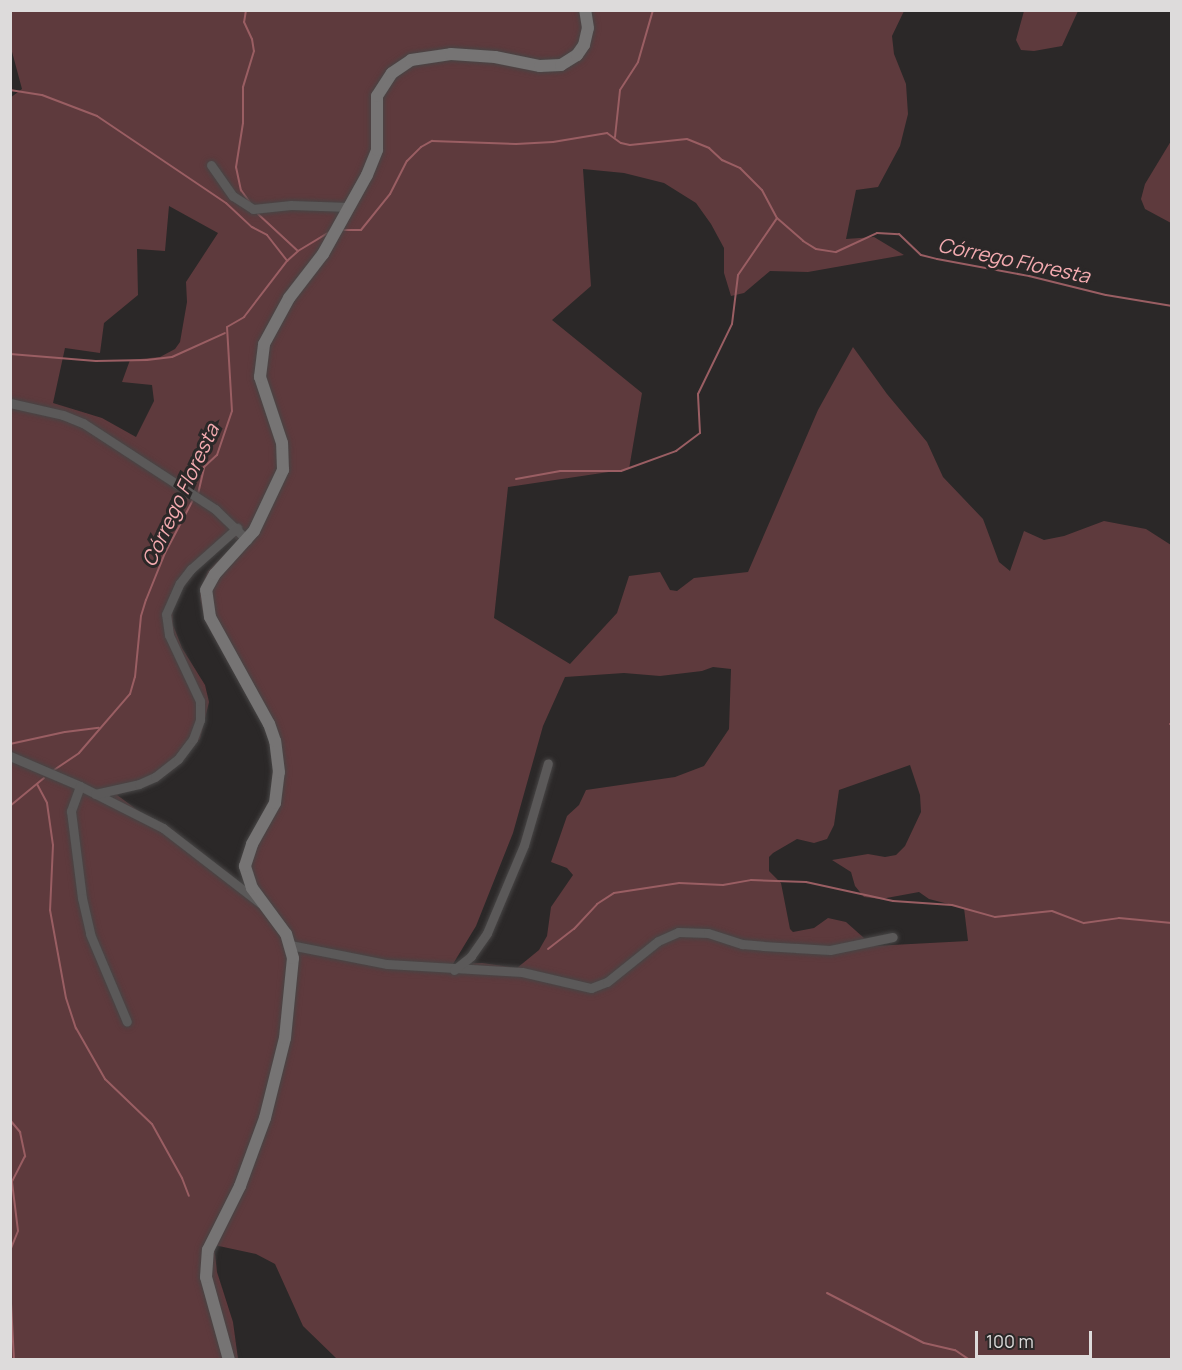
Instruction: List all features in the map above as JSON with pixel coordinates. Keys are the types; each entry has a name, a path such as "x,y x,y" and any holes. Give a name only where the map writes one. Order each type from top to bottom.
{"main road":[{"path":"229,1359 206,1277 206,1266 216,1230 240,1186 266,1118 285,1038 293,958 281,924 252,888 245,866 252,844 274,803 279,772 278,756 269,724 229,655 210,617 206,602 208,582 247,540 273,496 283,470 282,443 260,377 264,344 289,298 338,229 367,175 377,150 378,96 386,81 402,65 420,58 451,54 495,57 540,66 561,65 578,55 584,45 588,28 585,10"}],"street":[{"path":"211,165 233,196 253,209 291,205 349,207"},
{"path":"10,403 63,415 83,423 195,496 237,528 247,540"},
{"path":"95,794 123,789 155,777 178,759 193,739 201,720 200,701 169,635 166,614 180,583 191,569 237,528"},
{"path":"10,756 80,786 163,828 267,908"},
{"path":"454,970 471,956 487,933 524,845 548,763"},
{"path":"80,786 71,811 82,898 94,945 127,1023"},
{"path":"290,945 387,964 454,970 522,972 591,988 607,982 658,941 678,932 699,932 763,946 830,950 893,938"}],"shaded area":[{"path":"1024,10 1078,11 1062,46 1034,51 1021,50 1016,40"},
{"path":"10,11 904,11 892,36 894,54 906,84 908,114 900,146 878,187 856,190 846,239 874,237 904,255 808,272 770,271 744,293 731,296 724,273 724,248 696,203 664,183 624,173 583,169 591,286 552,320 642,393 629,469 508,487 494,618 570,664 617,613 629,576 660,572 670,590 677,591 694,578 748,572 818,410 853,347 887,394 927,442 943,477 983,519 999,562 1010,571 1024,531 1044,540 1064,536 1104,521 1146,529 1171,545 1171,1359 337,1359 303,1326 275,1264 256,1254 214,1245 217,1272 233,1322 238,1359 11,1359 10,98 22,89 11,48","holes":["169,206 218,233 186,282 187,302 180,342 175,349 160,357 130,360 122,382 152,385 154,401 136,437 102,418 53,403 65,348 100,353 104,323 138,295 137,249 165,251","232,535 238,541 208,571 201,587 200,598 205,621 274,744 275,795 242,862 246,890 117,795 144,785 200,739 209,702 205,685 182,648 173,625 172,603 184,579","713,667 731,669 729,729 704,766 675,777 586,790 579,805 567,816 551,862 567,868 573,875 551,907 547,936 539,950 517,968 482,963 453,964 476,926 513,833 543,726 565,677 624,673 660,676 702,671","910,765 920,795 921,812 905,846 896,855 885,857 868,854 832,860 851,872 855,886 864,897 881,899 919,892 929,899 964,908 968,941 873,946 846,922 828,918 814,928 793,932 790,929 781,883 769,871 769,857 797,839 814,843 827,839 834,825 839,790"]},
{"path":"1171,141 1171,223 1145,209 1141,199 1145,184"}],"waterway":[{"path":"246,10 244,22 252,39 254,51 243,87 243,123 236,167 241,190 250,203"},
{"path":"615,137 620,90 638,62 653,10"},
{"path":"10,90 42,95 97,116 226,203 252,227 267,235 287,261"},
{"name":"Córrego Floresta","path":"341,230 361,230 390,194 407,161 421,147 432,141 516,144 553,142 607,133 621,143 630,145 687,139 709,148 722,160 740,168 762,190 777,218 803,241 816,249 836,252 877,233 899,234 921,255 1029,276 1106,295 1172,306"},
{"path":"258,214 298,251"},
{"path":"516,479 560,471 621,471 676,451 700,433 698,394 732,324 738,275 777,218"},
{"name":"Córrego Floresta","path":"198,494 204,467 217,455 232,411 227,327 244,317 287,261 298,251 330,232"},
{"path":"10,354 96,361 147,360 172,357 225,333"},
{"name":"Córrego Floresta","path":"54,770 79,753 130,694 135,677 141,616 146,600 165,553 194,498"},
{"name":"Córrego Floresta","path":"10,744 65,732 99,728"},
{"path":"10,806 44,778"},
{"path":"37,784 47,803 53,845 50,910 66,998 76,1028 105,1079 152,1124 182,1178 189,1196"},
{"path":"548,949 574,929 597,904 614,893 679,883 723,885 751,880 806,882 893,901 952,905 995,917 1052,911 1084,923 1119,918 1172,923"},
{"path":"10,1120 20,1132 25,1156 12,1182 18,1231 10,1251"},
{"path":"10,1284 14,1360"},
{"path":"827,1293 924,1343 955,1350 970,1360"}]}
